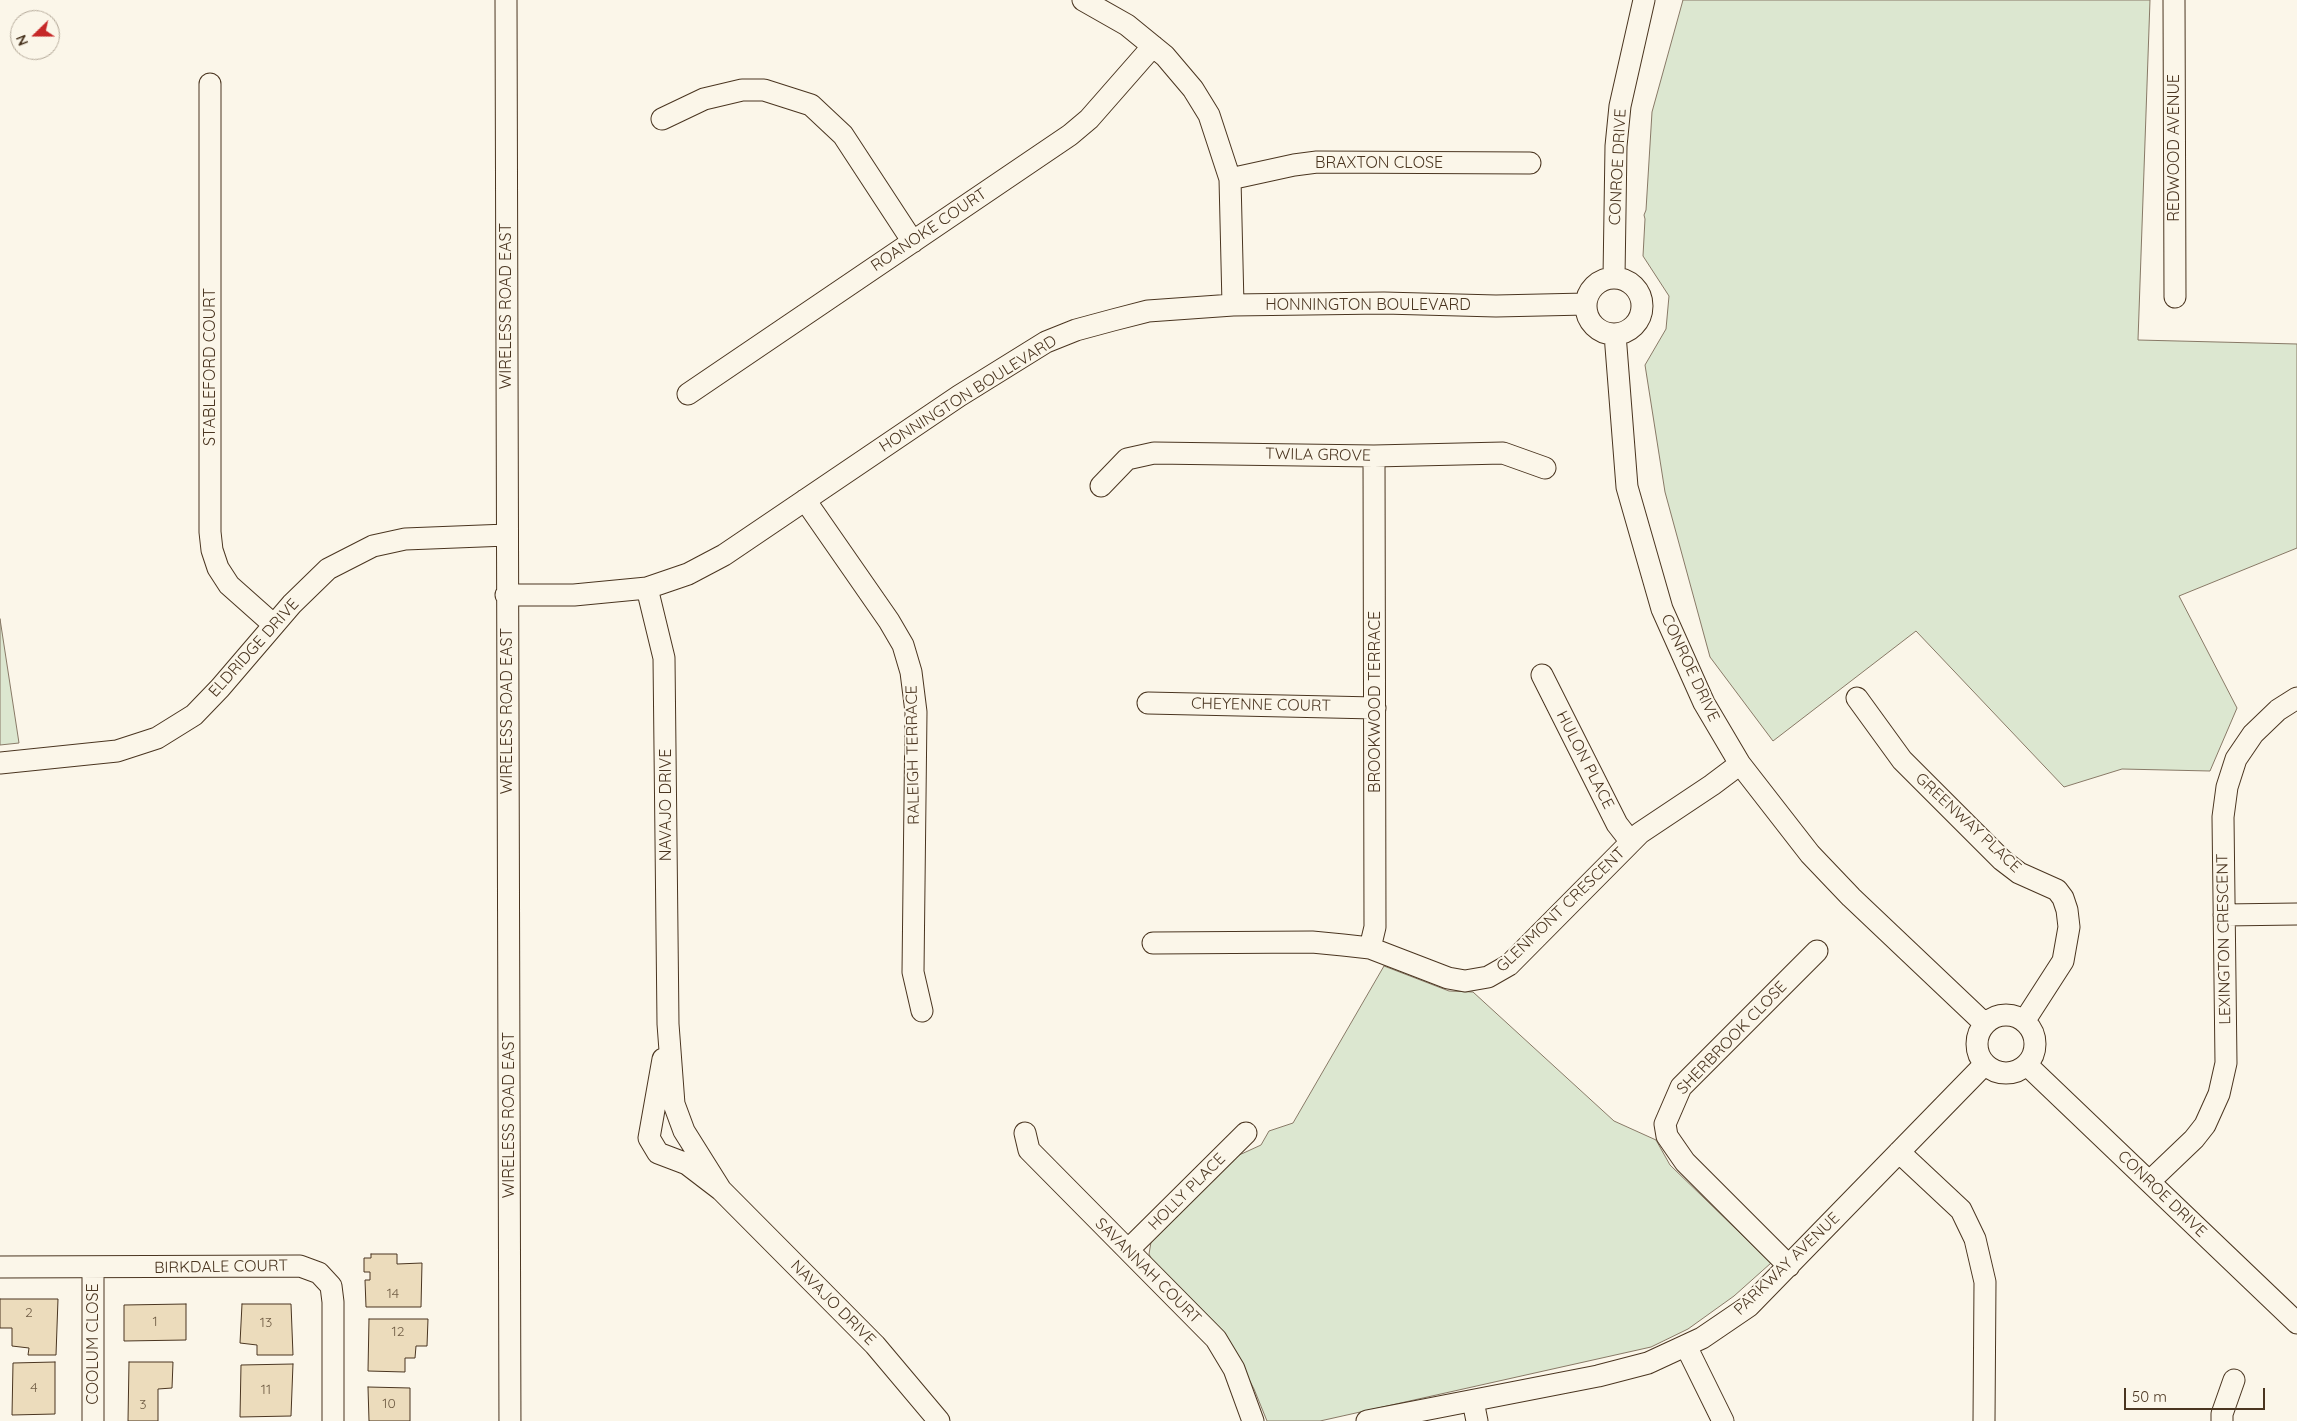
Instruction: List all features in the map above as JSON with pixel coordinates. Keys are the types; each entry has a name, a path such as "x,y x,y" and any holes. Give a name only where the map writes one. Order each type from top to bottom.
{"street":[{"name":"WIRELESS ROAD EAST","path":"506,0 506,595 510,1421"},
{"path":"1083,0 1127,25 1166,56 1193,89 1209,115 1230,179 1233,305"},
{"name":"CONROE DRIVE","path":"1614,277 1616,146 1620,106 1644,0"},
{"name":"REDWOOD AVENUE","path":"2174,0 2174,297"},
{"name":"ROANOKE COURT","path":"688,394 1070,135 1089,119 1153,46"},
{"name":"STABLEFORD COURT","path":"210,84 210,532 212,550 218,568 229,585 274,625"},
{"path":"662,119 704,99 742,90 764,90 811,105 844,135 913,242"},
{"name":"BRAXTON CLOSE","path":"1230,179 1317,162 1530,163"},
{"path":"1614,277 1625,279 1632,285 1640,295 1642,305 1640,317 1635,325 1625,332 1614,334 1603,332 1594,326 1588,316 1586,304 1593,286 1603,279 1614,277"},
{"name":"HONNINGTON BOULEVARD","path":"506,595 574,595 647,588 688,574 724,555 959,396 1046,342 1076,330 1148,311 1233,305 1384,303 1496,306 1586,304"},
{"name":"CONROE DRIVE","path":"1614,334 1627,487 1662,610 1704,703 1740,764 1810,854 1851,898 1985,1024"},
{"name":"TWILA GROVE","path":"1101,486 1127,460 1154,453 1374,456 1503,453 1545,468"},
{"name":"BROOKWOOD TERRACE","path":"1370,948 1375,927 1374,456"},
{"name":"RALEIGH TERRACE","path":"805,500 889,620 903,645 911,672 916,712 913,972 922,1010"},
{"name":"ELDRIDGE DRIVE","path":"0,763 117,751 158,738 194,715 274,625 328,569 373,546 405,539 507,535"},
{"name":"NAVAJO DRIVE","path":"647,588 664,658 668,1024 674,1104 684,1131 721,1190"},
{"name":"HULON PLACE","path":"1542,675 1617,824 1631,842"},
{"name":"GREENWAY PLACE","path":"1857,698 1902,760 2002,860 2019,873 2057,890 2063,898 2067,910 2068,927 2063,961 2024,1020"},
{"name":"LEXINGTON CRESCENT","path":"2150,1181 2194,1139 2205,1125 2219,1094 2226,1063 2223,817 2227,788 2236,759 2253,734 2278,710 2297,698"},
{"name":"CHEYENNE COURT","path":"1148,703 1375,708"},
{"name":"GLENMONT CRESCENT","path":"1154,942 1312,942 1370,948 1448,978 1465,981 1493,975 1508,965 1640,833 1740,764"},
{"path":"2224,915 2297,914"},
{"name":"SHERBROOK CLOSE","path":"1789,1266 1685,1162 1666,1136 1665,1124 1681,1087 1817,951"},
{"path":"2005,1015 2024,1020 2033,1033 2036,1045 2033,1056 2027,1065 2017,1072 2004,1074 1994,1072 1984,1065 1978,1056 1976,1042 1978,1033 1985,1024 1994,1017 2005,1015"},
{"name":"NAVAJO DRIVE","path":"668,1024 649,1138 658,1153 687,1164 721,1190 875,1345 939,1421"},
{"name":"PARKWAY AVENUE","path":"1367,1421 1475,1411 1648,1363 1710,1333 1749,1306 1984,1065"},
{"name":"CONROE DRIVE","path":"2027,1065 2297,1323"},
{"name":"SAVANNAH COURT","path":"1025,1133 1029,1150 1216,1339 1225,1352 1241,1384 1253,1421"},
{"name":"HOLLY PLACE","path":"1128,1250 1246,1133"},
{"path":"1899,1152 1961,1210 1975,1239 1984,1282 1984,1421"},
{"name":"BIRKDALE COURT","path":"0,1267 300,1266 319,1273 330,1286 333,1302 333,1421"},
{"name":"COOLUM CLOSE","path":"93,1421 94,1268"},
{"path":"1686,1346 1723,1421"},
{"path":"2222,1421 2222,1414 2234,1380"}],"green space":[{"path":"1683,0 2150,0 2138,340 2297,344 2297,548 2179,596 2237,708 2210,771 2122,769 2064,787 1916,631 1773,741 1710,657 1665,492 1645,365 1666,329 1669,296 1643,256 1644,215 1646,210 1652,112"},
{"path":"0,619 19,743 0,745"},
{"path":"1384,966 1449,991 1473,992 1614,1121 1656,1140 1670,1165 1771,1263 1734,1296 1688,1329 1651,1347 1320,1421 1267,1421 1254,1389 1230,1343 1157,1271 1149,1254 1151,1242 1237,1156 1261,1145 1269,1131 1293,1123"}],"building":[{"path":"371,1254 397,1254 397,1264 422,1263 421,1307 366,1307 365,1280 370,1280 370,1272 364,1272 364,1258 371,1258"},
{"path":"0,1299 58,1299 56,1355 28,1355 29,1348 12,1346 12,1328 0,1328"},
{"path":"186,1304 186,1340 124,1341 124,1305"},
{"path":"242,1304 291,1304 293,1355 257,1355 257,1345 240,1343"},
{"path":"369,1319 428,1319 427,1346 416,1346 415,1358 405,1358 405,1372 368,1371"},
{"path":"55,1362 55,1414 12,1415 13,1363"},
{"path":"129,1362 173,1362 172,1388 158,1389 158,1421 128,1421"},
{"path":"293,1364 291,1416 240,1417 241,1365"},
{"path":"368,1387 410,1388 410,1421 369,1421"}]}
